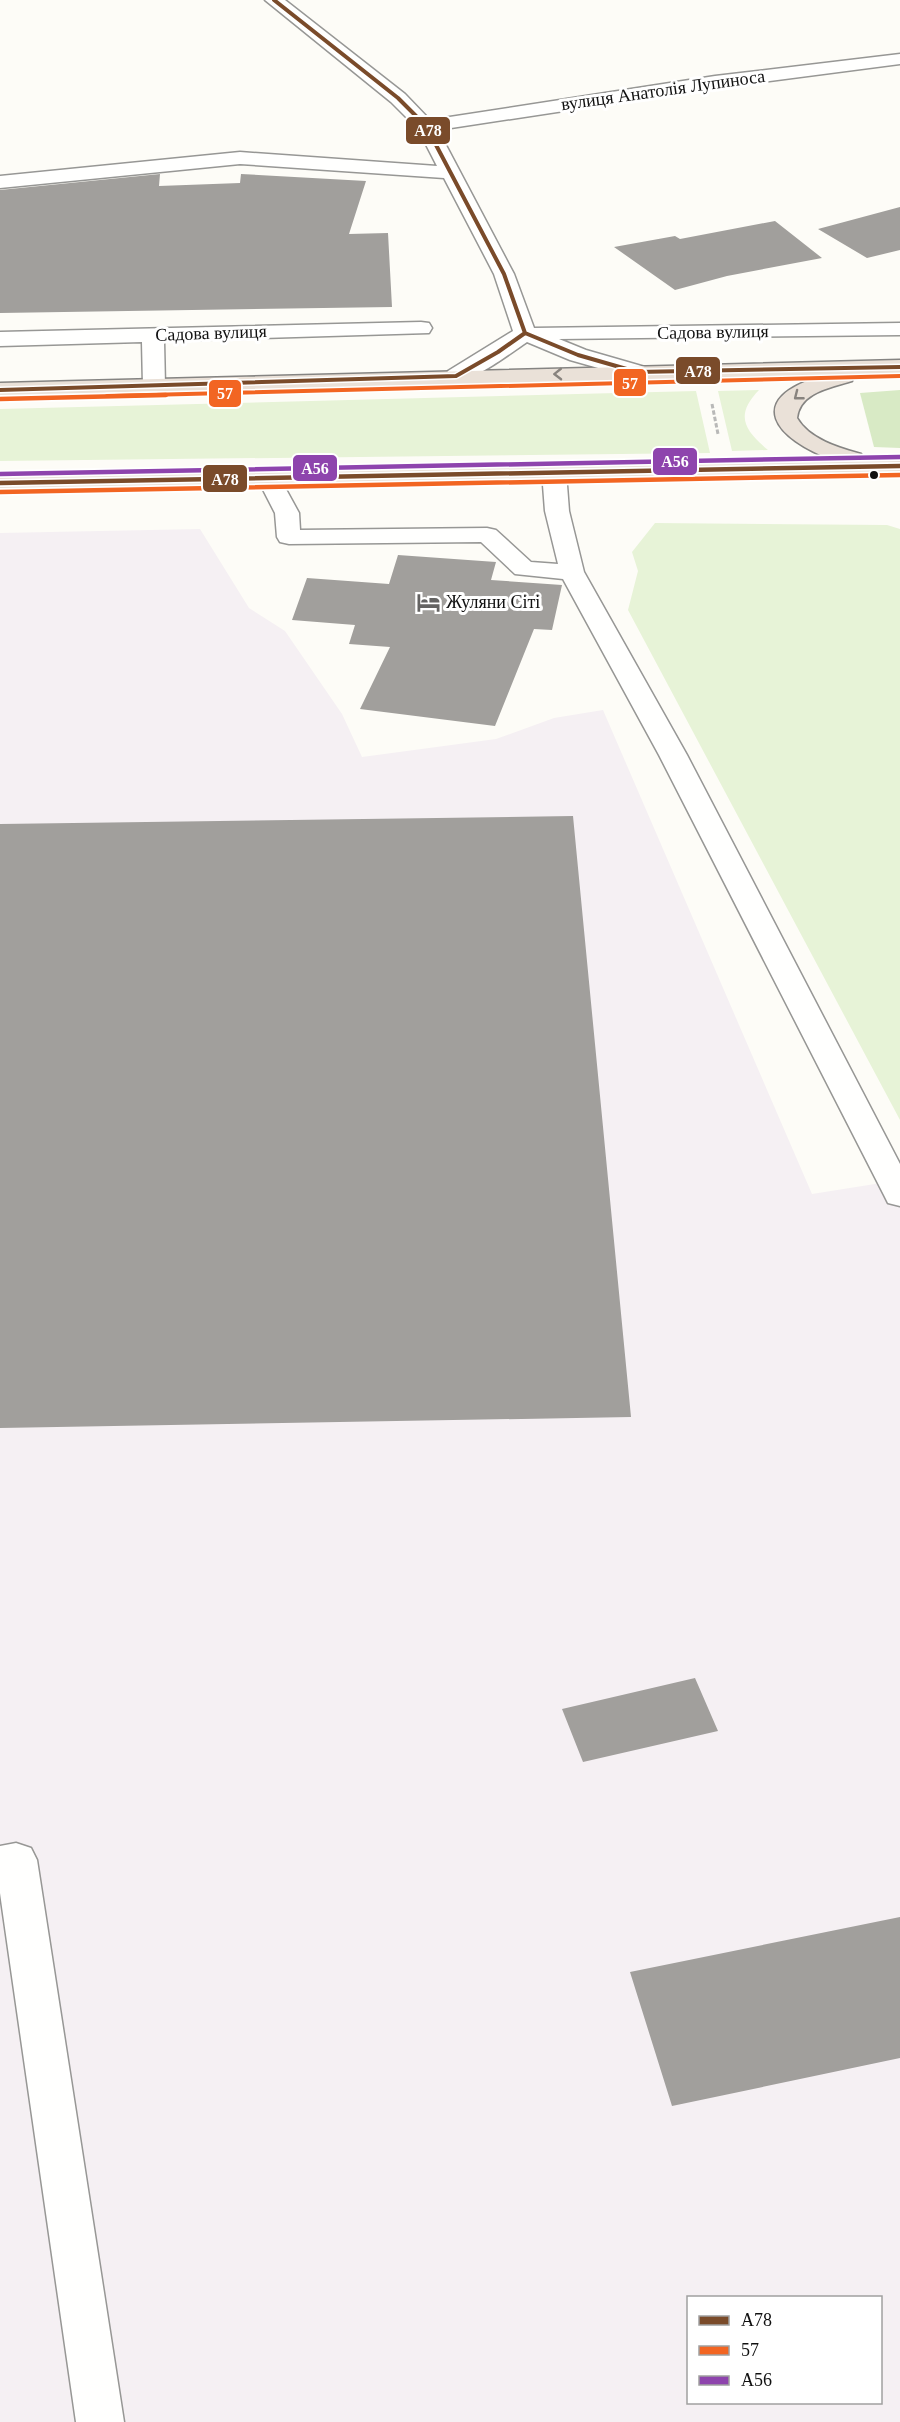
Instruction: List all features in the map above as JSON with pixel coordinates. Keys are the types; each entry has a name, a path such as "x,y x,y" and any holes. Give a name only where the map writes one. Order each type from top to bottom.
{"highway":[{"path":"871,367 817,385 797,395 790,403 786,413 789,424 796,434 812,445 832,453 891,466"},
{"path":"0,390 456,376 900,367"},
{"path":"0,483 268,476 891,466"}],"street":[{"path":"274,0 399,98 426,126 504,274 525,333 553,347 637,372"},
{"name":"вулиця Анатолія Лупиноса","path":"426,126 715,82 900,59"},
{"path":"0,182 240,158 452,173"},
{"name":"Садова вулиця","path":"0,339 421,328"},
{"name":"Садова вулиця","path":"525,333 900,329"},
{"path":"456,376 498,352 525,333"},
{"path":"153,335 154,386"},
{"path":"554,472 557,511 572,572 673,755 900,1195"},
{"path":"268,476 287,513 289,537 487,535 524,569 572,572"},
{"path":"0,1863 16,1860 100,2422"}],"path":[{"path":"709,394 719,439"}],"shaded area":[{"path":"200,529 249,608 285,631 342,714 362,757 496,739 554,718 603,710 812,1194 900,1180 900,2422 0,2422 0,533"}],"green space":[{"path":"759,390 747,408 746,422 753,436 768,450 732,451 718,391"},
{"path":"900,390 900,448 874,447 860,393"},
{"path":"696,391 710,453 0,461 0,409"},
{"path":"655,523 887,525 900,529 900,1120 628,610 638,571 632,552"}],"building":[{"path":"160,174 159,186 240,183 241,174 366,181 349,234 388,233 392,307 0,313 0,190"},
{"path":"900,207 900,250 867,258 818,229"},
{"path":"775,221 822,258 727,276 675,290 614,247 675,236 680,239"},
{"name":"Жуляни Сіті","path":"398,555 496,562 491,580 562,585 552,630 534,629 495,726 360,709 390,647 349,644 355,625 292,620 307,578 389,584"},
{"path":"573,816 631,1417 0,1428 0,824"},
{"path":"695,1678 718,1731 583,1762 562,1709"},
{"path":"900,1917 900,2058 672,2106 630,1972"}],"transit line":[{"name":"А78","path":"274,0 398,98 426,126 504,274 525,333 578,355 637,372 900,367"},
{"name":"А78","path":"0,390 456,376 498,352 525,333"},
{"name":"57","path":"0,399 900,376"},
{"name":"A56","path":"0,474 900,457"},
{"name":"А78","path":"0,483 900,466"},
{"name":"57","path":"0,492 900,475"}],"place":[{"name":"Жуляни Сіті","path":"428,602"}]}
